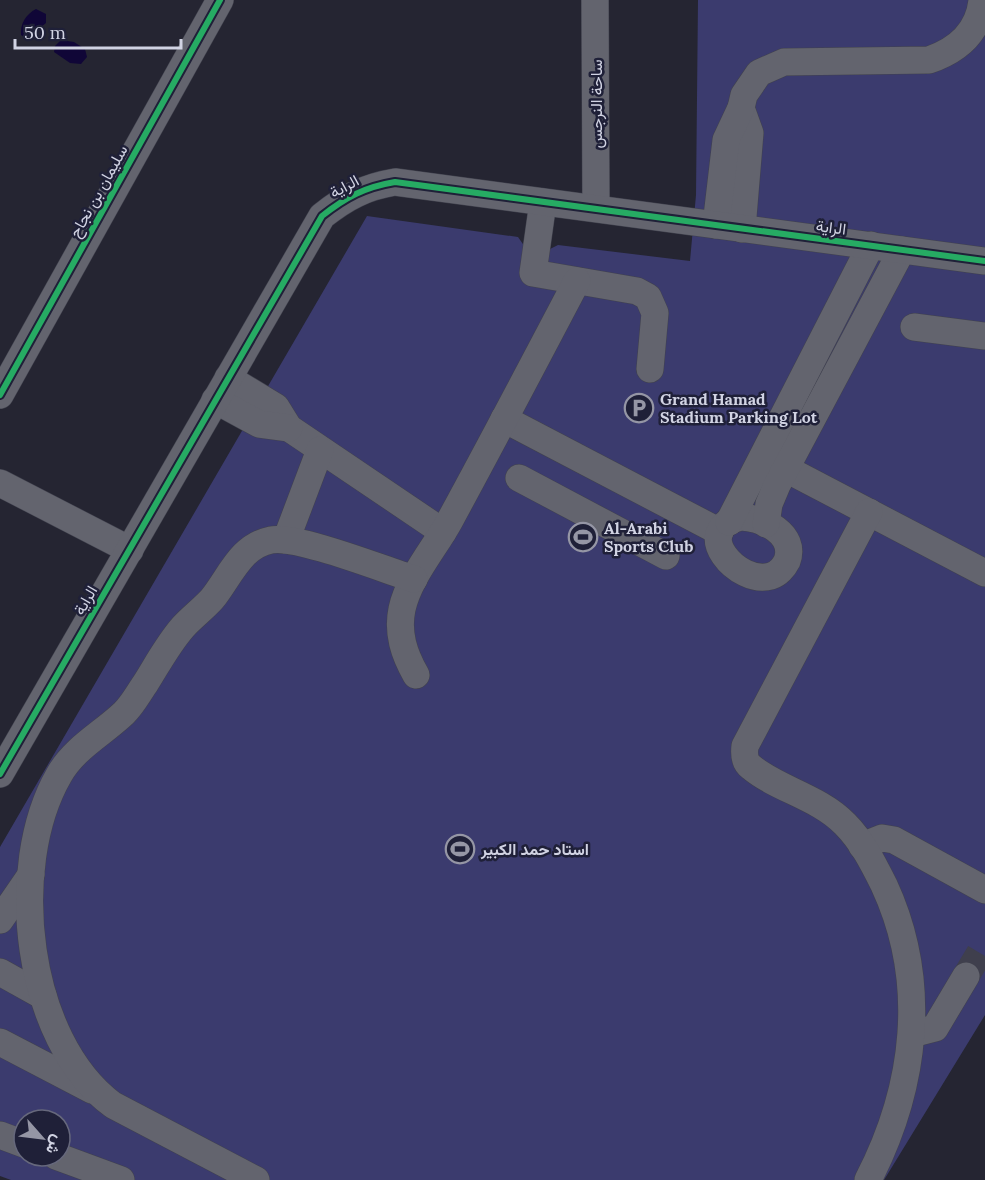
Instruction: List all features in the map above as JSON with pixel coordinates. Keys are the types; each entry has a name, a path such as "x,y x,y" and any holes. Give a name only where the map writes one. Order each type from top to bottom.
{"street":[{"name":"سليمان بن نجاح","path":"0,395 220,0"},
{"name":"ساحة النرجس","path":"595,0 596,208"},
{"path":"729,227 750,133 741,108 744,95 754,78 771,66 784,62 929,60 946,54 971,33 978,20 982,0"},
{"name":"الراية","path":"0,774 322,216 347,196 370,186 395,182 985,261"},
{"path":"543,202 533,273 636,291 648,297 655,313 650,369"},
{"path":"766,524 773,494 775,462 871,245"},
{"path":"724,527 741,516 766,524 782,533 789,553 786,563 770,576 759,577 748,573 728,561 719,548 724,527 775,462 902,250"},
{"path":"416,675 402,645 402,608 414,579 443,532 577,281"},
{"path":"914,327 985,336"},
{"path":"222,389 276,407 290,428 443,532"},
{"path":"504,419 614,477 724,527"},
{"path":"286,540 320,450"},
{"path":"775,462 985,573"},
{"path":"592,516 614,477"},
{"path":"519,478 666,556"},
{"path":"0,483 130,550"},
{"path":"868,1180 884,1150 898,1112 907,1074 912,1034 910,977 898,922 889,896 862,846 844,823 824,807 751,767 744,754 745,746 869,512"},
{"path":"99,1094 66,1047 43,996 32,936 31,875 35,848 50,794 71,757 132,704 174,638 210,601 245,553 271,540 286,540 414,579"},
{"path":"862,846 882,838 894,840 985,890"},
{"path":"0,920 31,875"},
{"path":"0,972 43,996"},
{"path":"912,1034 936,1028 966,976"},
{"path":"0,1042 99,1094 113,1105 256,1180"},
{"path":"72,1162 121,1180"}],"shaded area":[{"name":"Al-Arabi Sports Club","path":"698,0 985,0 985,1015 884,1180 11,1180 0,1176 0,847 367,216 518,237 525,247 550,249 558,245 690,261 696,195"},
{"path":"36,9 46,14 46,23 36,37 27,39 21,35 23,23"},
{"path":"61,40 74,42 85,49 87,57 81,64 70,63 54,52 55,46"}],"tunnel":[{"path":"966,976 985,944"}],"cycle path":[{"path":"0,395 220,0"},
{"path":"0,774 322,216 356,194 395,182 985,261"}],"place":[{"name":"Grand Hamad Stadium Parking Lot","path":"639,408"},
{"name":"Al-Arabi Sports Club","path":"583,537"},
{"name":"استاد حمد الكبير","path":"460,849"}]}
